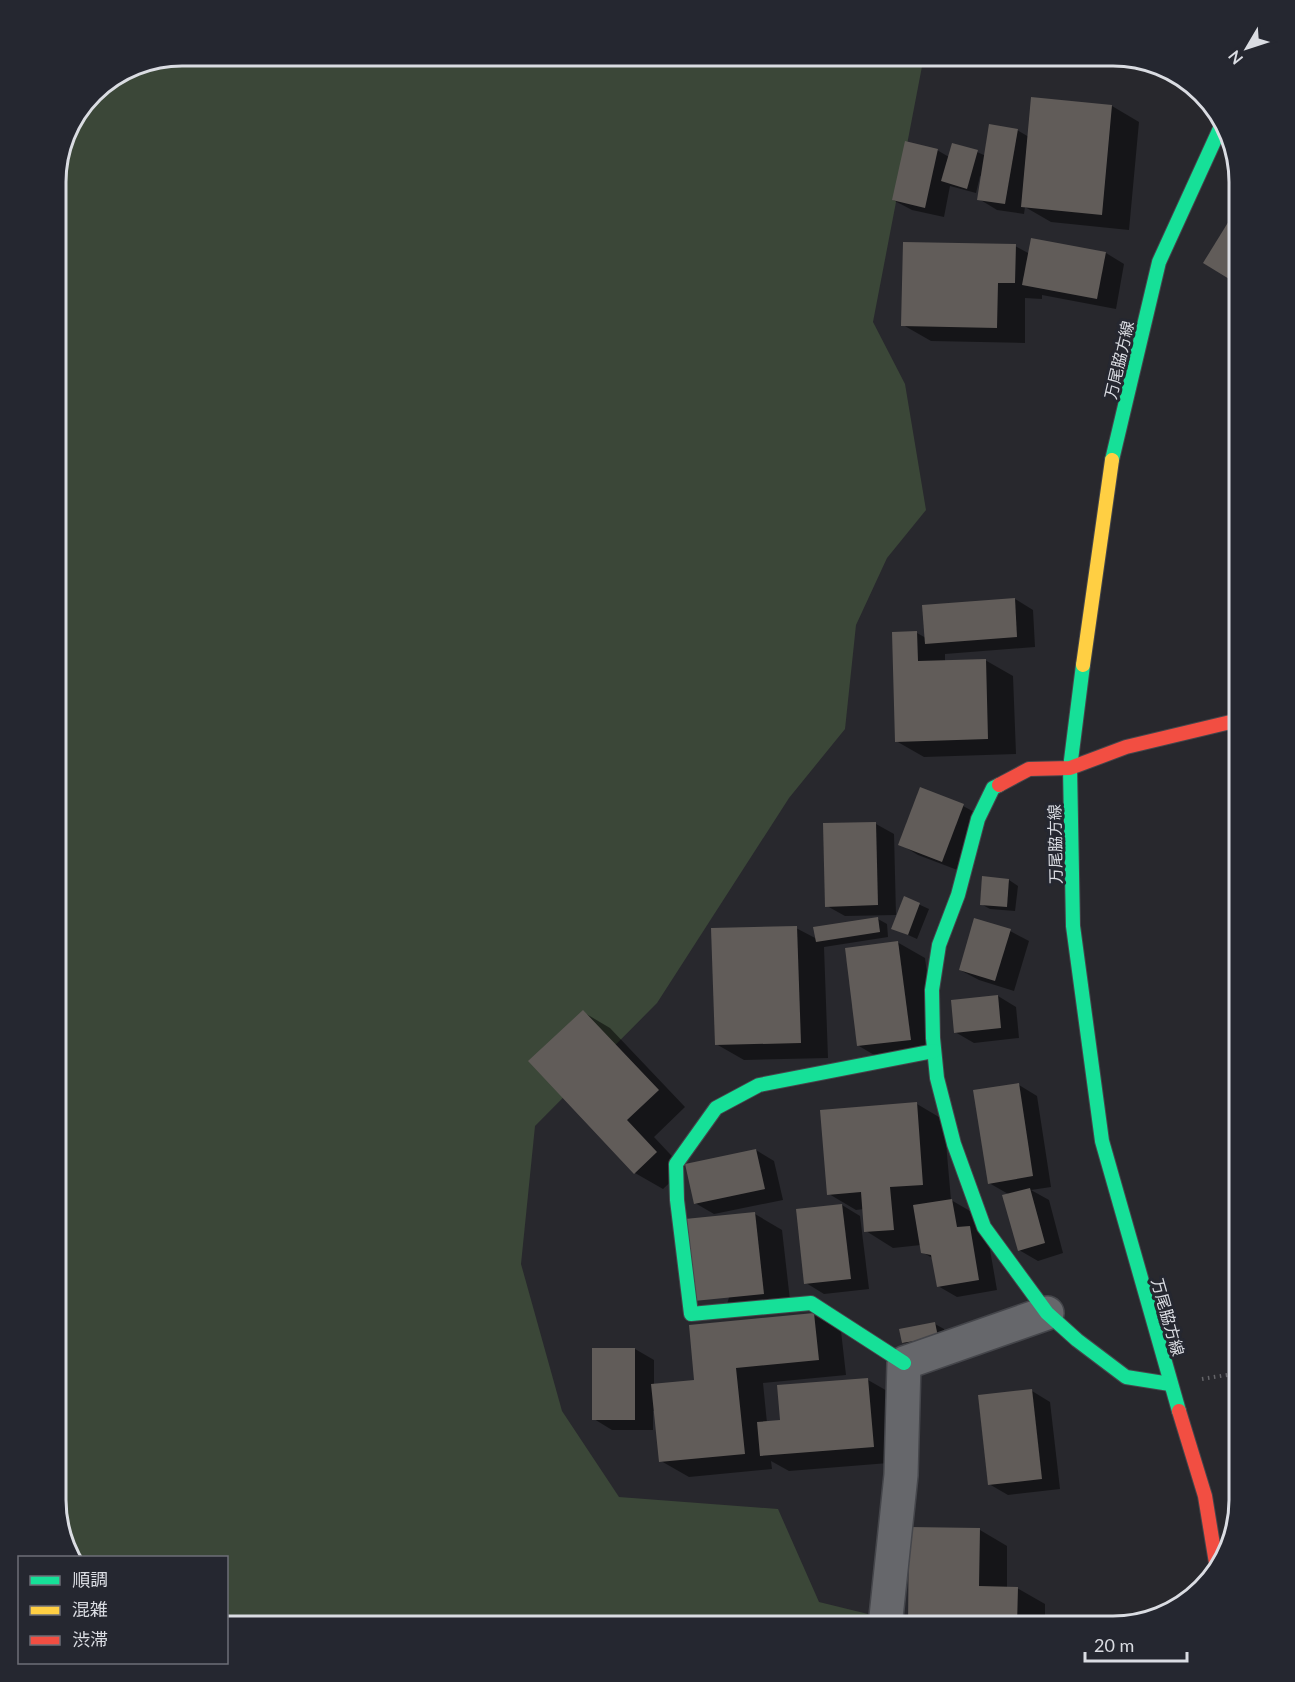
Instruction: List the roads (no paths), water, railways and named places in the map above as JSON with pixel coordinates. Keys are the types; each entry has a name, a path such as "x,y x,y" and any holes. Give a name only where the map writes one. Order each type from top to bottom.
{"street":[{"name":"万尾脇方線","path":"1215,1555 1205,1496 1170,1384 1102,1141 1073,926 1070,768 1109,471 1159,262 1218,133"},
{"path":"1170,1384 1126,1377 1077,1340 1047,1313 984,1227 954,1144 937,1078 932,990 939,945 958,895 978,819 993,788 1029,769 1070,768 1126,747 1229,722"},
{"path":"904,1363 811,1304 691,1314 677,1200 676,1164 716,1108 759,1085 934,1052"},
{"path":"904,1363 1047,1313"},
{"path":"886,1616 901,1475 904,1363"}]}
